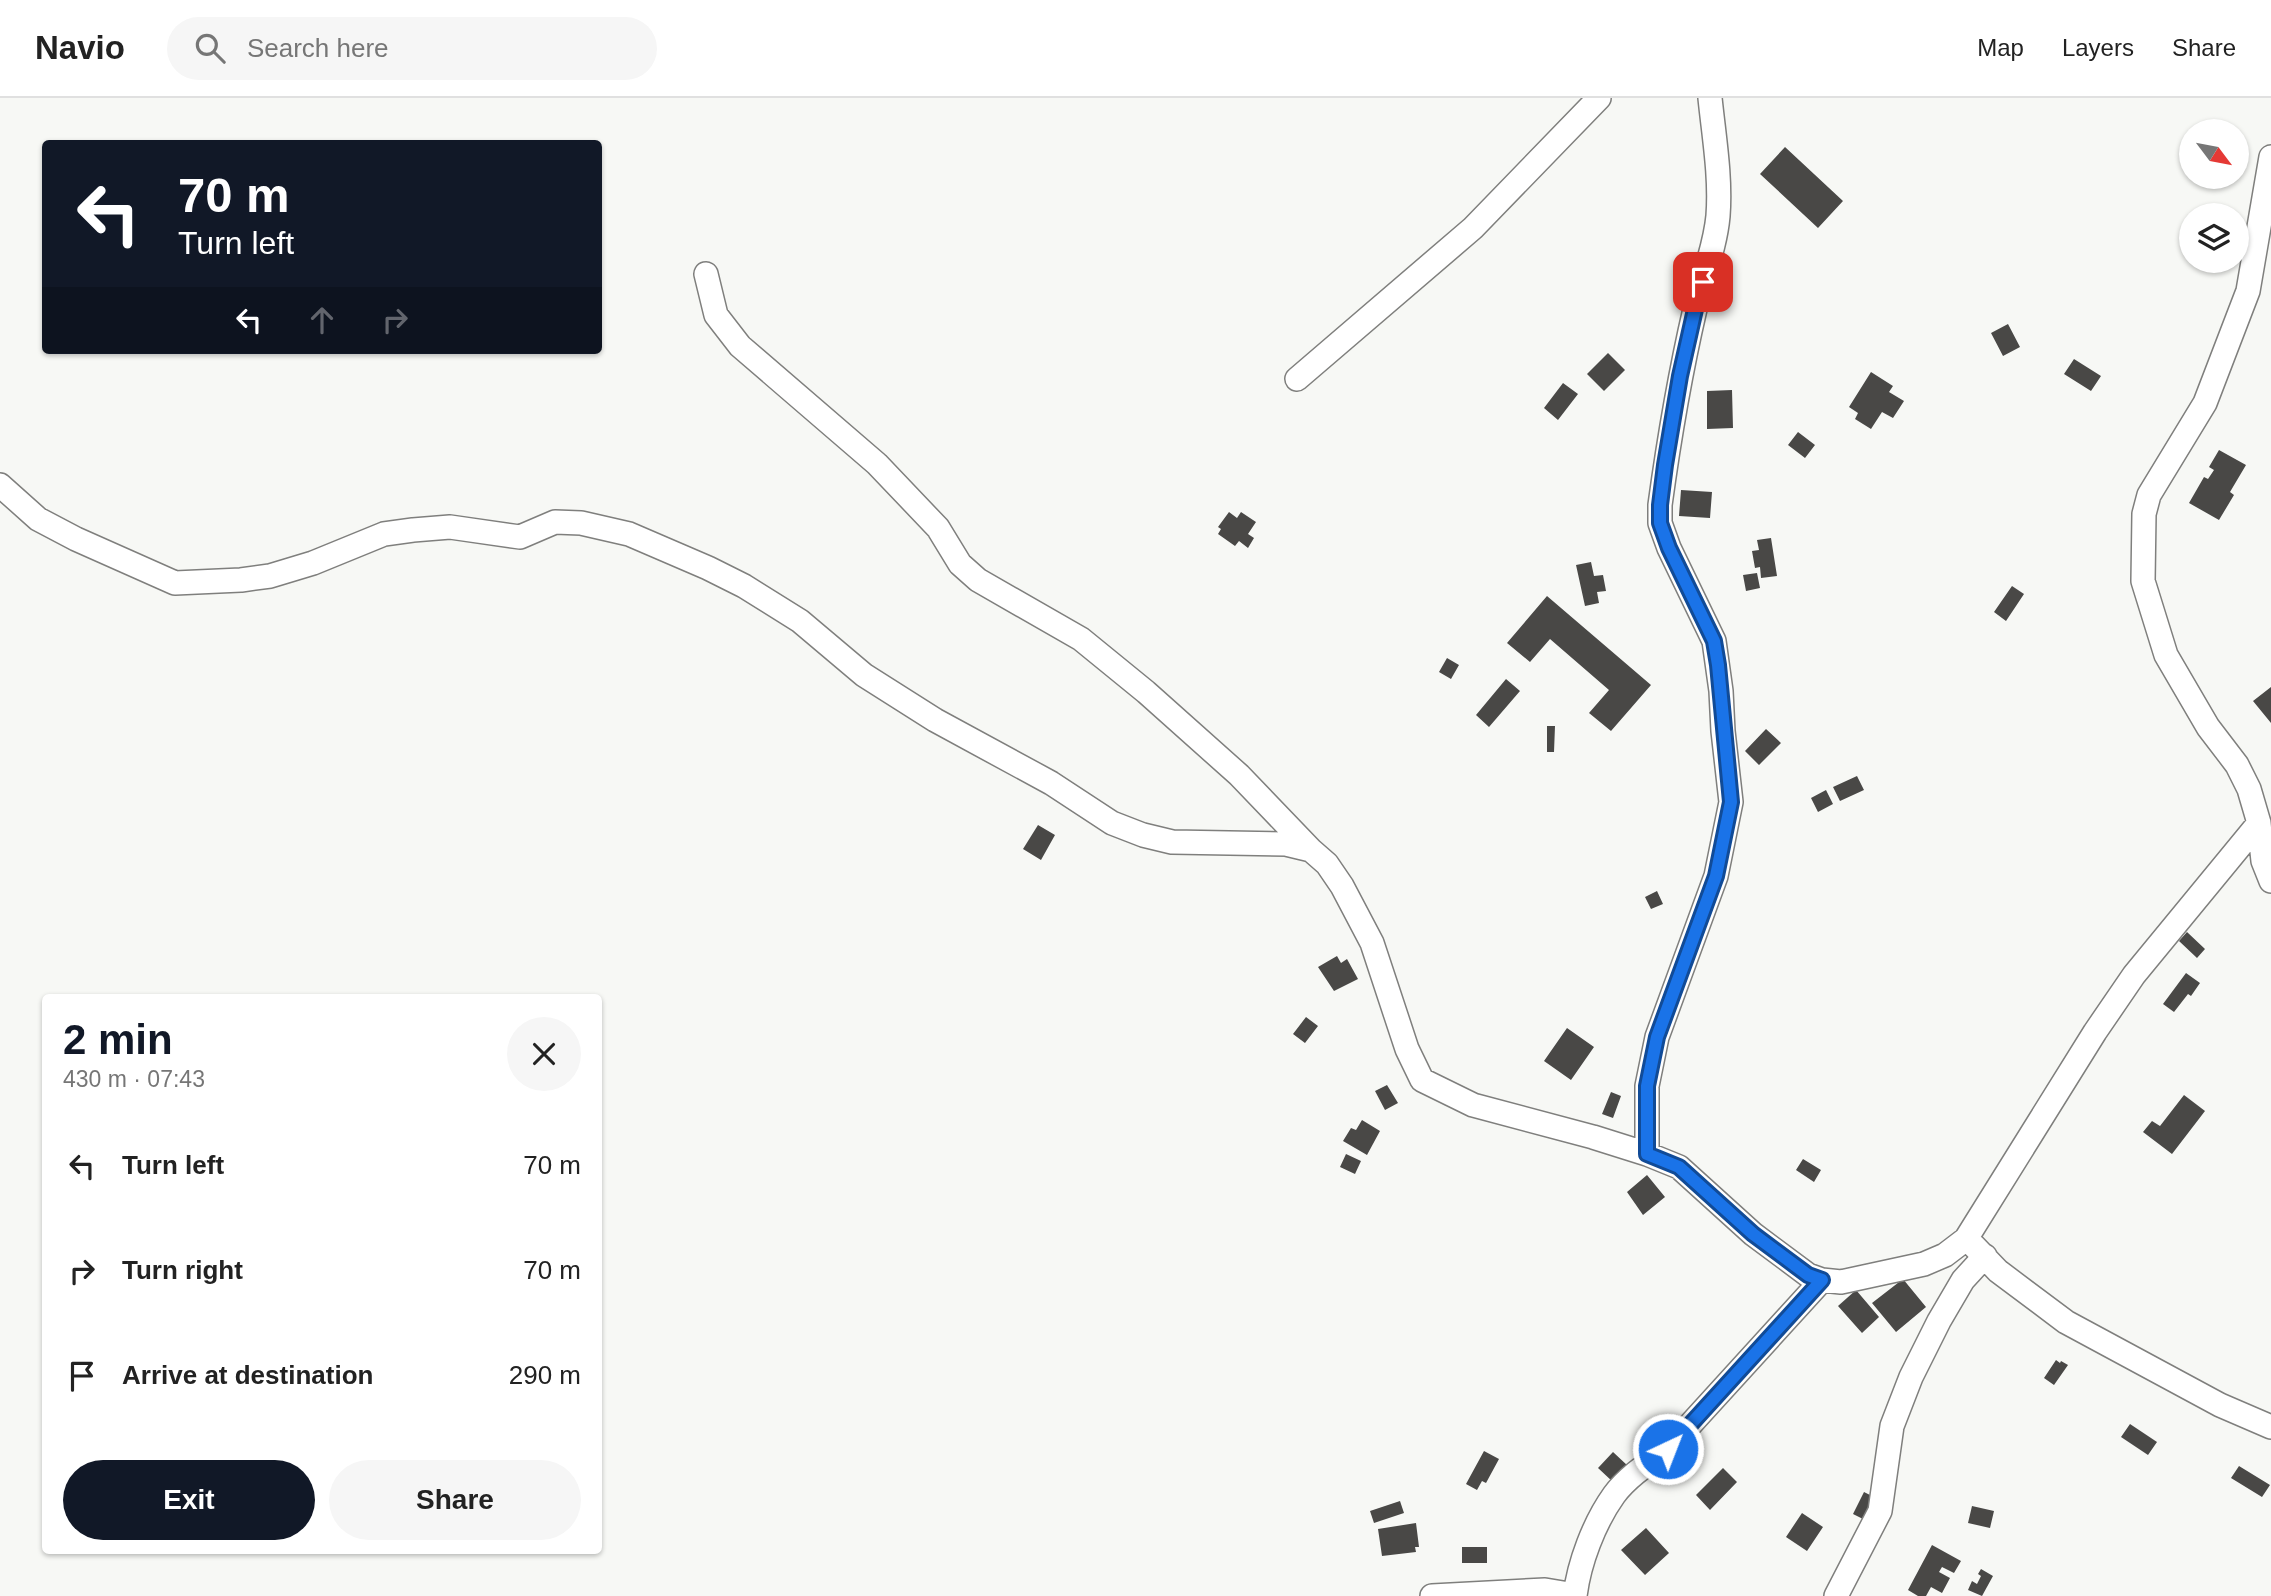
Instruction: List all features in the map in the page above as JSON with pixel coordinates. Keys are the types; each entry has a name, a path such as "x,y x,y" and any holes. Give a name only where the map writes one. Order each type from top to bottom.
{"street":[{"path":"1297,379 1473,228 1599,98"},
{"path":"1647,1154 1647,1086 1657,1037 1716,876 1731,802 1714,641 1669,548 1660,523 1665,465 1680,376 1696,305 1711,260 1718,217 1719,186 1710,98"},
{"path":"2271,156 2248,291 2205,403 2150,495 2144,513 2143,550 2143,581 2166,655 2208,727 2236,765 2249,789 2259,823 2263,862 2271,881"},
{"path":"705,274 716,315 740,346 877,464 938,528 960,564 978,580 1081,639 1146,692 1239,775 1327,864 1342,886 1372,943 1407,1049 1422,1080 1473,1105 1647,1154 1679,1167 1753,1234 1808,1275 1822,1280 1841,1282 1924,1264 1945,1255 1966,1239 2095,1032 2134,975 2259,823"},
{"path":"0,485 38,519 175,583 270,576 313,563 384,534 413,530 450,527 520,537 555,522 581,523 629,534 744,586 800,621 864,675 935,719 1051,783 1112,823 1171,842 1286,844 1311,850"},
{"path":"1966,1239 1998,1271 2066,1322 2220,1405 2271,1427"},
{"path":"1836,1596 1880,1511 1892,1426 1911,1377 1938,1321 1962,1280 1985,1256"},
{"path":"1432,1596 1545,1590 1575,1596 1580,1564 1615,1495 1668,1449 1822,1280"}],"building":[{"path":"1785,147 1843,201 1818,228 1760,174"},
{"path":"2008,324 2020,347 2003,356 1991,333"},
{"path":"1608,353 1625,370 1604,391 1587,374"},
{"path":"2074,359 2101,376 2091,391 2064,374"},
{"path":"1871,372 1893,386 1889,392 1904,401 1893,418 1882,412 1871,429 1855,419 1858,413 1849,407"},
{"path":"1563,383 1578,394 1558,420 1544,408"},
{"path":"1732,390 1733,428 1707,429 1707,391"},
{"path":"1798,432 1815,445 1805,458 1788,445"},
{"path":"2219,450 2246,465 2230,492 2234,495 2219,520 2189,503 2204,477 2208,479 2214,470 2209,467"},
{"path":"1681,490 1712,492 1710,518 1679,516"},
{"path":"1229,512 1237,518 1241,512 1256,522 1248,534 1254,538 1248,548 1239,541 1235,546 1218,534 1221,529 1218,527"},
{"path":"1771,538 1777,576 1761,578 1760,567 1755,568 1752,551 1759,550 1757,540"},
{"path":"1591,562 1594,576 1603,575 1606,591 1597,592 1599,603 1585,606 1576,565"},
{"path":"1757,573 1760,588 1746,591 1743,575"},
{"path":"2012,586 2024,594 2006,621 1994,612"},
{"path":"1547,596 1651,685 1611,731 1589,713 1609,690 1550,639 1530,662 1507,643"},
{"path":"1447,658 1459,665 1451,679 1439,672"},
{"path":"1506,679 1520,691 1489,727 1476,715"},
{"path":"2271,687 2271,723 2253,701"},
{"path":"1547,726 1555,726 1554,752 1547,752"},
{"path":"1766,729 1781,743 1759,765 1745,751"},
{"path":"1857,776 1864,790 1840,801 1833,787"},
{"path":"1826,790 1833,804 1818,812 1811,798"},
{"path":"1038,825 1055,835 1041,860 1023,849"},
{"path":"1657,891 1663,904 1651,909 1645,897"},
{"path":"2187,932 2205,949 2197,958 2179,941"},
{"path":"1337,956 1341,963 1347,959 1358,979 1334,991 1318,967"},
{"path":"2186,973 2200,983 2174,1012 2163,1004"},
{"path":"1306,1017 1318,1026 1305,1043 1293,1034"},
{"path":"1567,1028 1594,1047 1571,1080 1544,1061"},
{"path":"1387,1085 1398,1103 1385,1110 1375,1091"},
{"path":"1611,1092 1621,1096 1613,1118 1602,1114"},
{"path":"2184,1095 2205,1111 2172,1154 2143,1132 2152,1121 2160,1126"},
{"path":"1362,1120 1380,1131 1367,1155 1343,1141 1351,1128 1356,1130"},
{"path":"1346,1154 1361,1161 1355,1174 1340,1167"},
{"path":"1803,1159 1821,1170 1814,1182 1796,1170"},
{"path":"1647,1175 1665,1197 1643,1215 1627,1192"},
{"path":"1903,1279 1926,1307 1896,1332 1872,1303"},
{"path":"1856,1290 1879,1317 1862,1333 1838,1306"},
{"path":"2056,1360 2068,1365 2054,1385 2044,1378"},
{"path":"2130,1424 2157,1442 2148,1455 2121,1437"},
{"path":"1484,1451 1499,1459 1486,1483 1482,1481 1477,1490 1466,1484"},
{"path":"1613,1452 1628,1466 1613,1482 1598,1468"},
{"path":"2239,1466 2270,1485 2262,1497 2231,1478"},
{"path":"1723,1468 1737,1482 1710,1510 1696,1495"},
{"path":"1864,1492 1876,1498 1865,1520 1853,1514"},
{"path":"1400,1501 1404,1513 1374,1523 1370,1511"},
{"path":"1972,1506 1994,1511 1990,1528 1968,1523"},
{"path":"1802,1513 1823,1527 1807,1551 1786,1537"},
{"path":"1416,1523 1419,1547 1415,1547 1416,1552 1382,1556 1378,1529"},
{"path":"1646,1528 1669,1553 1645,1575 1621,1550"},
{"path":"1932,1545 1961,1561 1954,1573 1942,1567 1939,1572 1950,1578 1942,1593 1931,1587 1926,1596 1918,1596 1908,1590"},
{"path":"1462,1547 1487,1547 1487,1563 1462,1563"},
{"path":"1981,1569 1993,1576 1982,1596 1968,1590 1972,1581 1977,1584"}],"route":[{"path":"1668,1449 1822,1280 1808,1275 1753,1234 1679,1167 1647,1154 1647,1086 1657,1037 1716,876 1731,802 1714,641 1669,548 1660,523 1665,465 1680,376 1703,282"}]}
